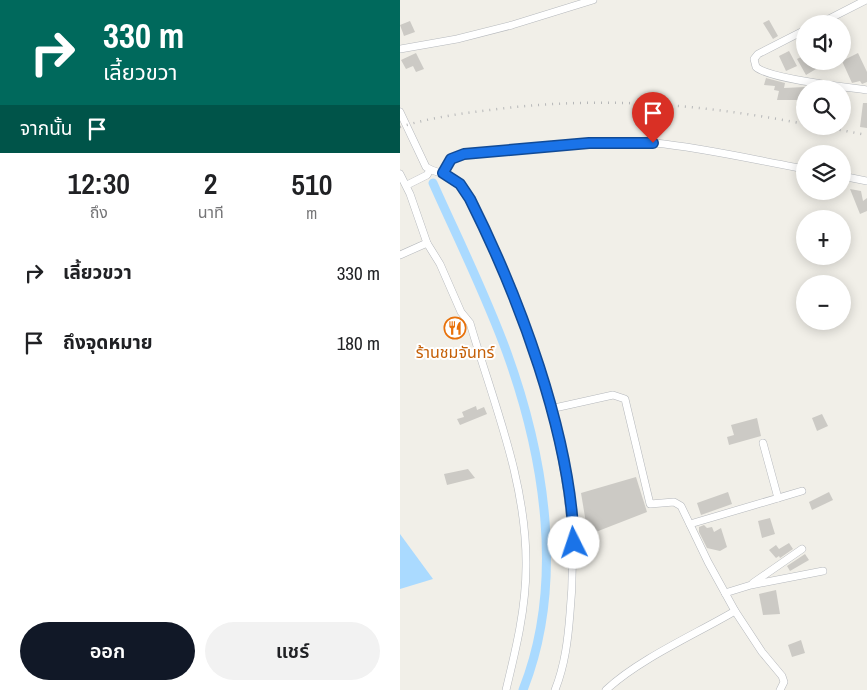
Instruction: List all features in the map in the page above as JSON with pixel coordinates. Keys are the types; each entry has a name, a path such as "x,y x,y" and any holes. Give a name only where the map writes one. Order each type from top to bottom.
{"street":[{"path":"400,49 512,25 593,0"},
{"path":"837,15 866,1"},
{"path":"796,35 758,54 754,59 756,68 764,72 867,90"},
{"path":"400,112 424,164 430,170 443,173 455,179 462,187 485,229 519,311 550,409 568,488 574,554 566,650 555,690"},
{"path":"443,173 451,159 464,154 622,143 653,143 682,146 796,168"},
{"path":"406,185 427,175 430,170"},
{"path":"400,174 406,185 427,243 440,264 461,312 470,322 506,437 520,505 525,545 525,588 517,642 506,690"},
{"path":"851,178 867,181"},
{"path":"400,255 427,243"},
{"path":"550,409 613,395 625,399 650,504 677,502 682,506 724,593 762,652 782,676 784,682 780,690"},
{"path":"763,443 778,498"},
{"path":"690,524 802,491"},
{"path":"751,585 802,549"},
{"path":"724,593 751,585 823,571"},
{"path":"606,690 643,664 735,611"}],"water":[{"path":"400,534 433,579 400,589"}],"building":[{"path":"769,20 778,36 773,39 763,23"},
{"path":"410,21 415,32 404,36 400,25"},
{"path":"789,51 796,66 786,71 779,56"},
{"path":"416,53 424,69 416,72 413,66 406,69 401,60"},
{"path":"858,53 867,72 867,82 862,84 860,81 852,83 846,70 851,70 851,56"},
{"path":"803,70 814,70 806,75"},
{"path":"766,78 785,83 784,88 796,87 796,100 777,100 779,91 774,90 775,86 764,85"},
{"path":"863,103 867,103 867,128 860,127"},
{"path":"851,189 861,191 863,201 867,198 867,211 860,214"},
{"path":"476,406 477,410 484,407 487,414 460,425 457,419 464,417 462,412"},
{"path":"822,414 828,426 817,431 812,418"},
{"path":"757,418 761,436 729,445 727,437 734,435 731,425"},
{"path":"468,469 475,478 447,485 444,474"},
{"path":"636,477 647,512 588,535 581,493"},
{"path":"728,492 732,504 701,515 697,503"},
{"path":"829,492 833,500 812,510 809,502"},
{"path":"770,518 775,534 762,538 758,521"},
{"path":"704,525 707,528 712,527 714,532 721,528 727,547 720,551 707,548 699,532 699,527"},
{"path":"789,543 793,549 780,558 779,556 776,558 769,550 776,545 779,549"},
{"path":"805,554 809,560 790,571 787,566"},
{"path":"776,590 780,614 763,615 759,594"},
{"path":"801,640 805,653 792,657 788,645"}],"waterway":[{"path":"433,183 481,288 507,353 520,393 540,478 545,521 544,607 536,649 523,690"}],"railway":[{"path":"400,127 461,114 537,105 576,103 652,104 690,107 796,122"},
{"path":"851,132 867,135"}],"place":[{"name":"ร้านชมจันทร์","path":"455,328"}],"route":[{"path":"574,543 570,498 564,466 542,379 519,311 485,229 470,199 455,179 443,173 451,159 464,154 589,143 653,143"}]}
